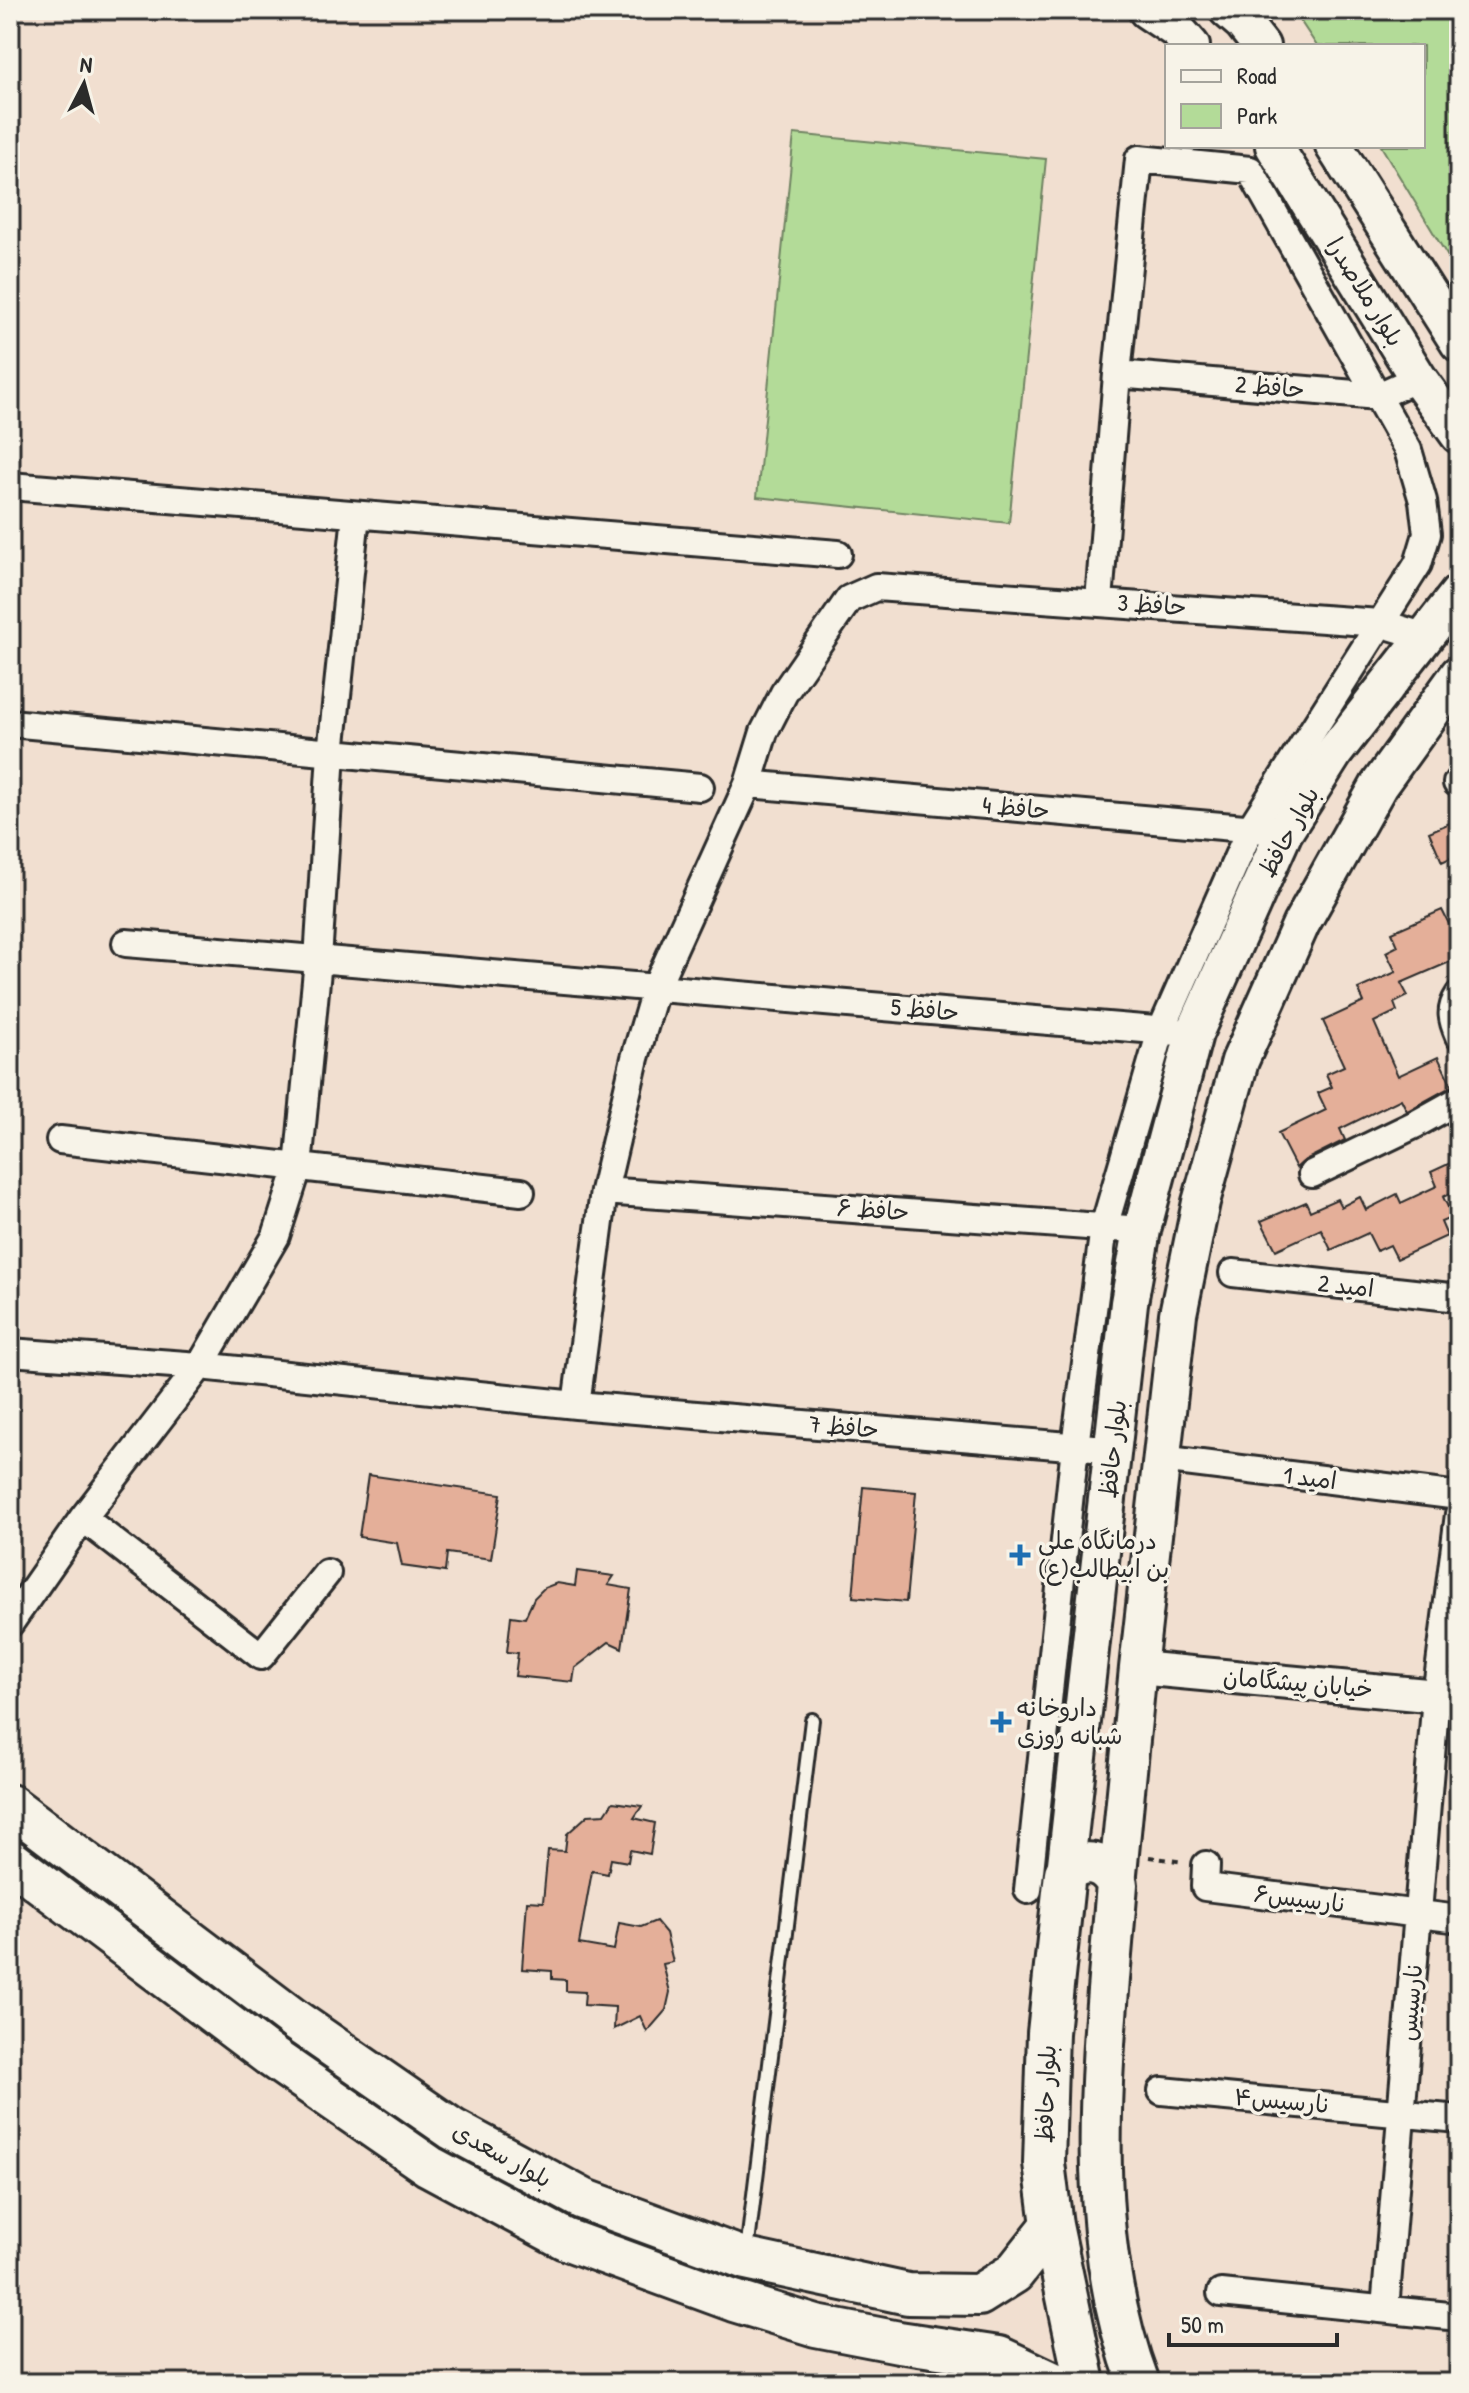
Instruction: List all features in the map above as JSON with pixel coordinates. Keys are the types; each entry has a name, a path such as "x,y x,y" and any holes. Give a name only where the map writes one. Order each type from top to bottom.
{"main road":[{"path":"1147,10 1177,30 1189,44"},
{"path":"1228,10 1259,44"},
{"name":"بلوار ملاصدرا","path":"1275,148 1418,378 1459,435"},
{"path":"1335,148 1459,343"},
{"name":"بلوار حافظ","path":"1085,2383 1052,2225 1044,2163 1048,2033 1129,1303 1178,1032 1267,830 1334,753 1459,593"},
{"name":"بلوار حافظ","path":"1139,2383 1127,2353 1113,2287 1102,2167 1101,2087 1138,1668 1178,1314 1201,1202 1240,1061 1301,924 1379,785 1459,674"},
{"name":"بلوار سعدی","path":"10,1805 296,2021 452,2129 583,2199 746,2259 908,2294 979,2295 1014,2273 1052,2225"},
{"path":"1065,1873 1088,1862 1101,1865 1111,1873 1121,1852 1112,1833 1095,1836 1080,1829 1071,1814"},
{"name":"بلوار سعدی","path":"10,1860 270,2056 429,2166 565,2239 734,2301 816,2326 999,2357 1054,2383"}],"street":[{"path":"1099,601 1117,374 1139,159 1250,170 1408,450 1423,501 1427,534 1418,564 1380,623 1267,830"},
{"name":"حافظ 2","path":"1117,374 1378,396 1418,378"},
{"path":"10,486 838,554"},
{"path":"10,1623 83,1518 200,1366 276,1236 298,1167 318,960 331,753 356,515"},
{"name":"حافظ 3","path":"748,784 764,732 784,693 849,599 876,587 1380,623 1426,637"},
{"path":"10,723 700,787"},
{"path":"576,1405 604,1191 635,1058 656,987 748,784"},
{"name":"حافظ 4","path":"748,784 1267,830"},
{"name":"حافظ 5","path":"126,943 1178,1032"},
{"path":"1459,995 1453,1004 1452,1018 1459,1036"},
{"path":"1028,1890 1075,1446 1104,1227 1178,1032"},
{"path":"1312,1174 1459,1100"},
{"path":"60,1140 521,1192"},
{"name":"حافظ ۶","path":"604,1191 1142,1230"},
{"name":"امید 2","path":"1233,1273 1459,1298"},
{"name":"حافظ 7","path":"10,1352 200,1366 576,1405 1113,1449"},
{"name":"امید 1","path":"1161,1459 1459,1496"},
{"name":"نارسیس","path":"1385,2309 1418,1915 1448,1697 1459,1514"},
{"path":"83,1518 261,1656 327,1573"},
{"path":"1052,1664 1089,1670"},
{"name":"خیابان پیشگامان","path":"1138,1668 1448,1697"},
{"name":"نارسیس۶","path":"1206,1865 1205,1887 1418,1915"},
{"path":"1418,1915 1459,1919"},
{"name":"نارسیس۴","path":"1162,2091 1459,2119"},
{"path":"1221,2293 1459,2317"}],"lane":[{"path":"746,2259 812,1720"}],"path":[{"path":"1121,1852 1206,1865"}],"green space":[{"path":"1290,10 1459,10 1459,275 1382,148 1425,148 1425,44 1316,44"},
{"path":"794,134 1046,159 1009,523 757,497"}],"building":[{"path":"1459,819 1459,854 1442,862 1429,832"},
{"path":"1442,910 1449,924 1459,920 1459,958 1401,983 1408,996 1394,1003 1397,1011 1374,1022 1398,1076 1438,1057 1452,1086 1407,1111 1401,1099 1340,1129 1345,1140 1305,1160 1296,1168 1278,1133 1326,1110 1318,1093 1332,1087 1326,1074 1344,1066 1323,1021 1364,1002 1358,989 1396,972 1386,952 1398,946 1392,932"},
{"path":"1459,1159 1459,1189 1443,1197 1453,1217 1441,1222 1447,1236 1397,1259 1390,1245 1377,1251 1368,1233 1331,1250 1321,1229 1276,1250 1261,1221 1306,1202 1310,1211 1337,1199 1341,1207 1360,1197 1366,1210 1397,1194 1401,1203 1437,1186 1431,1172"},
{"path":"368,1475 501,1494 491,1559 447,1553 445,1572 402,1566 397,1543 359,1537"},
{"path":"863,1487 916,1492 906,1602 853,1597"},
{"path":"577,1571 614,1576 608,1585 631,1589 622,1648 609,1642 575,1668 573,1682 515,1676 518,1653 507,1652 511,1616 525,1618 534,1598 544,1588 557,1583 575,1586"},
{"path":"613,1802 642,1806 634,1818 655,1823 650,1854 630,1850 628,1862 611,1859 608,1874 592,1871 579,1944 614,1950 619,1923 641,1927 656,1921 666,1933 673,1962 663,1964 670,1992 666,2010 647,2032 640,2016 614,2029 615,2007 584,2005 585,1992 566,1991 566,1980 552,1979 552,1971 522,1969 527,1901 543,1902 548,1850 565,1851 567,1834 588,1815 605,1814"}],"place":[{"name":"درمانگاه علی بن ابیطالب(ع)","path":"1020,1555"},
{"name":"داروخانه شبانه روزی","path":"1001,1722"}]}
